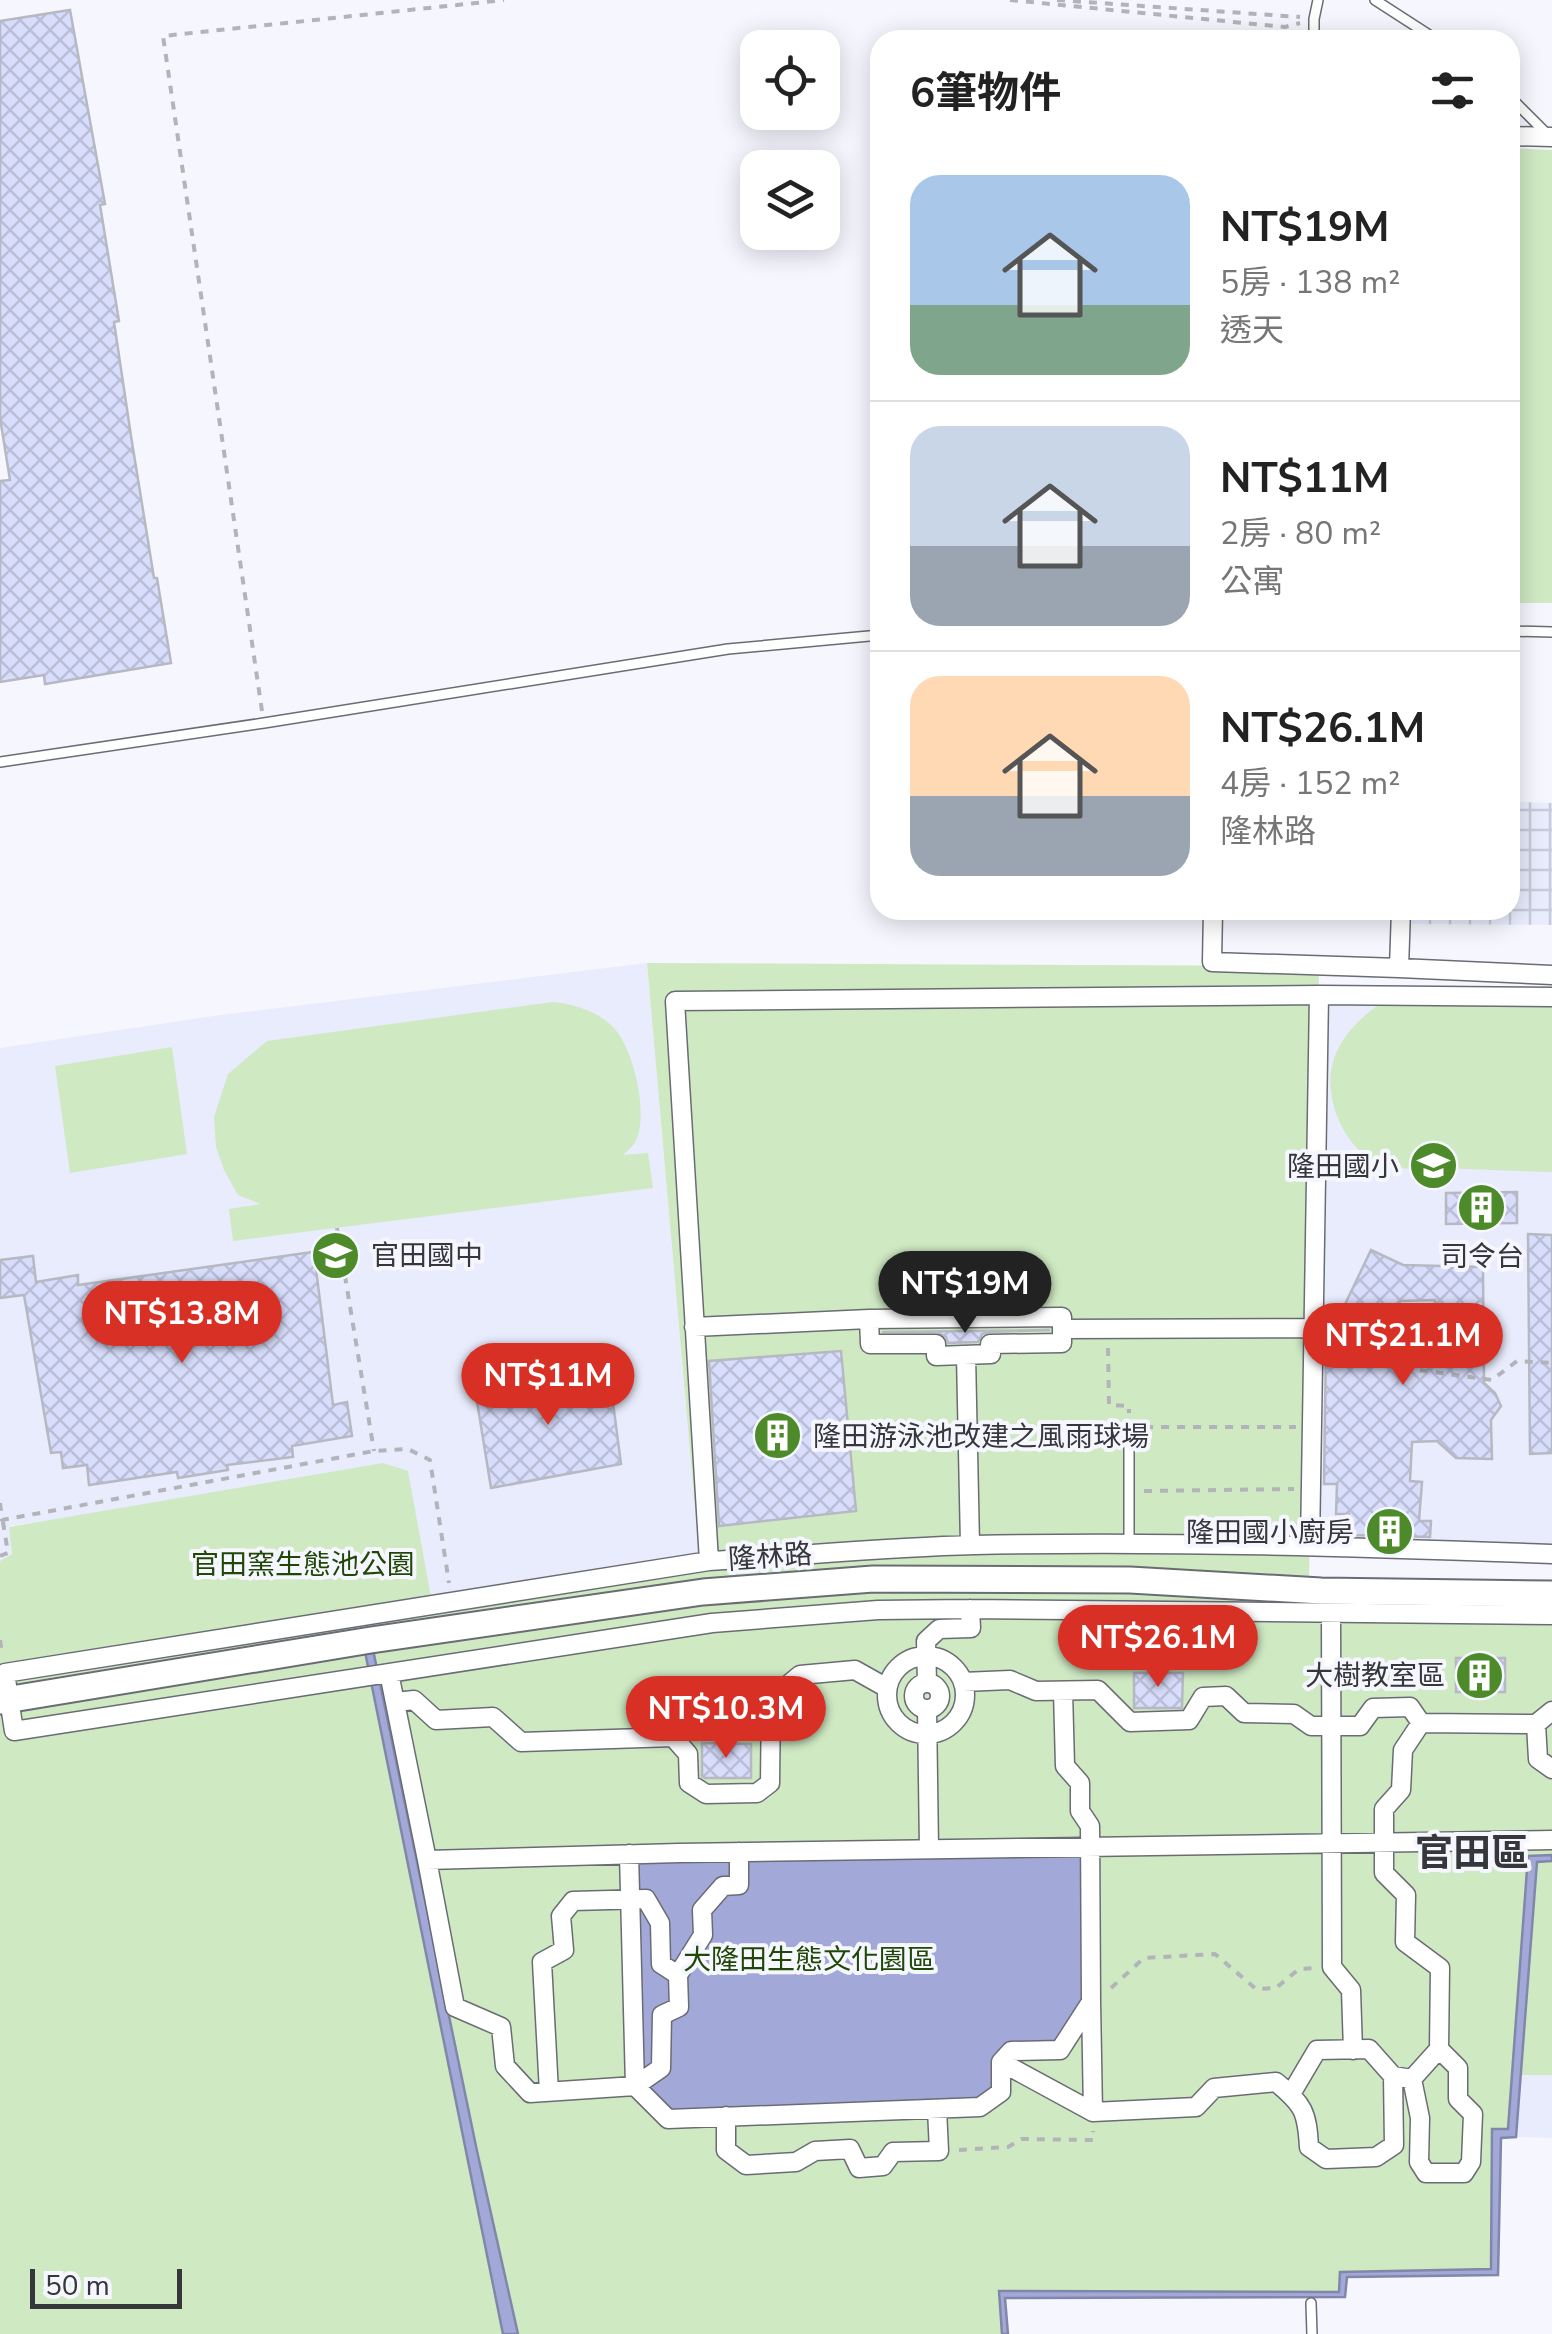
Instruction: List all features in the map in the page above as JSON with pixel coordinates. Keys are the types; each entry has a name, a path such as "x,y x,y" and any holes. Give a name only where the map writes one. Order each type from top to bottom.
{"street":[{"path":"1520,136 1551,137"},
{"path":"1213,920 1212,962 1552,975"},
{"path":"1398,968 1400,920"},
{"path":"1310,1546 1319,996"},
{"path":"710,1561 675,1001 1552,997"},
{"path":"694,1327 870,1319 1062,1317 1062,1343 990,1344 991,1354 936,1356 936,1344 870,1344 870,1319"},
{"path":"1062,1329 1312,1328"},
{"path":"966,1355 970,1545"},
{"path":"1552,1554 1130,1543 970,1545 710,1561 6,1673 5,1700 14,1731 712,1623 878,1610 1552,1616"},
{"name":"隆林路","path":"5,1700 388,1637 684,1594 854,1580 1130,1580 1320,1591 1552,1594"},
{"path":"929,1849 927,1708 918,1705 914,1698 918,1686 927,1683 926,1642 939,1629 971,1628 970,1608"},
{"path":"1331,1613 1332,1967 1351,1990 1353,2050"},
{"path":"926,1656 936,1656 958,1672 965,1696 956,1719 947,1728 927,1734 899,1724 887,1701 887,1688 900,1666 910,1658 926,1656"},
{"path":"396,1702 414,1700 436,1720 493,1718 521,1742 673,1737 688,1754 688,1783 706,1794 757,1793 770,1783 771,1699 800,1675 854,1670 887,1688"},
{"path":"389,1673 455,2007 501,2026 505,2066 530,2093 635,2086 661,2068 662,2015 679,2007 678,1975 703,1935 702,1910 723,1886 740,1885 739,1852"},
{"path":"963,1682 1010,1680 1036,1691 1098,1690 1130,1722 1189,1720 1204,1697 1226,1696 1244,1713 1294,1714 1311,1726 1360,1726 1373,1708 1410,1707 1422,1724"},
{"path":"1063,1690 1065,1766 1080,1784 1080,1811 1090,1826 1093,2112"},
{"path":"1422,1724 1536,1724 1552,1711"},
{"path":"1412,2079 1439,2049 1440,1968 1406,1942 1406,1895 1384,1873 1384,1809 1401,1790 1403,1750 1422,1724"},
{"path":"1536,1724 1538,1760 1552,1769"},
{"path":"427,1860 1552,1840"},
{"path":"629,1854 635,2086 668,2119 980,2107 1001,2092 1001,2062 1011,2051 1060,2050 1091,2002"},
{"path":"549,2092 542,1962 564,1950 561,1916 573,1901 646,1899 660,1923 661,1964 678,1975"},
{"path":"1291,2094 1317,2050 1369,2049 1393,2076 1412,2079"},
{"path":"1412,2079 1420,2118 1419,2162 1426,2174 1464,2173 1471,2162 1472,2114 1458,2098 1458,2068 1439,2049"},
{"path":"1001,2062 1093,2112 1196,2106 1214,2088 1276,2082 1307,2115 1309,2147 1326,2159 1376,2157 1394,2145 1393,2076"},
{"path":"726,2116 726,2150 746,2165 796,2162 815,2151 850,2150 859,2168 883,2166 893,2152 939,2151 937,2109"}],"lane":[{"path":"1314,30 1318,0"},
{"path":"1375,0 1422,30"},
{"path":"1520,108 1551,137"},
{"path":"1520,631 1552,632"},
{"path":"0,762 728,649 870,636"},
{"path":"1130,1427 1130,1543"},
{"path":"1311,2303 1312,2334"}],"path":[{"path":"264,723 163,36 445,3 504,0"},
{"path":"1010,0 1285,26 1314,18"},
{"path":"1057,0 1314,18"},
{"path":"337,1228 374,1451"},
{"path":"1108,1329 1109,1405 1130,1406 1130,1427 1310,1427"},
{"path":"1404,1368 1492,1380 1516,1361 1552,1363"},
{"path":"2,1520 374,1451 408,1449 430,1460 452,1602"},
{"path":"1129,1491 1309,1489"},
{"path":"0,1502 8,1554 0,1556"},
{"path":"1091,2002 1144,1958 1215,1954 1256,1989 1276,1988 1299,1969 1332,1967"},
{"path":"939,2151 1008,2147 1022,2139 1093,2140"}],"shaded area":[{"path":"1520,802 1552,803 1552,925 1412,924 1412,920 1520,920"},
{"name":"官田國中","path":"647,963 699,1555 430,1597 408,1471 9,1526 13,1554 0,1561 0,1048 213,1016"},
{"name":"隆田國小","path":"1319,995 1552,997 1552,1546 1308,1553"},
{"path":"1520,2074 1552,2074 1552,2138 1516,2137"}],"green space":[{"path":"1520,148 1552,150 1552,603 1520,603"},
{"name":"大隆田生態文化園區","path":"647,963 1319,966 1309,1582 1552,1594 1552,2075 1520,2075 1516,2137 1501,2137 1498,2275 1340,2272 1339,2292 999,2292 1002,2334 0,2334 0,1561 12,1554 9,1527 383,1463 408,1471 431,1597 699,1554"},
{"path":"552,1002 591,1012 619,1035 637,1082 641,1117 634,1144 623,1155 648,1153 653,1188 233,1241 229,1209 260,1204 238,1195 224,1170 216,1147 214,1117 228,1074 267,1041"},
{"path":"1552,1002 1552,1172 1389,1167 1366,1157 1342,1127 1331,1091 1332,1064 1351,1030 1381,1003"},
{"path":"172,1047 187,1154 70,1173 55,1066"}],"water":[{"path":"371,1640 518,2334 503,2334 363,1642"},
{"path":"1090,1847 1097,2000 1060,2050 1011,2052 1001,2092 980,2107 668,2119 635,2086 629,1854"},
{"path":"1552,1855 1552,1861 1537,1862 1516,2137 1501,2138 1498,2275 1347,2277 1345,2297 1005,2298 1008,2334 1002,2334 999,2291 1339,2292 1340,2272 1491,2269 1492,2129 1508,2129 1528,1856"}],"building":[{"path":"70,10 105,204 100,205 119,321 114,322 171,663 45,684 44,675 0,682 0,481 10,480 0,418 0,21"},
{"name":"司令台","path":"1517,1192 1517,1223 1446,1224 1446,1193"},
{"path":"1528,1234 1552,1235 1552,1453 1530,1454"},
{"path":"334,1249 336,1267 316,1269 333,1405 347,1402 352,1436 292,1446 293,1457 227,1465 228,1470 178,1478 177,1472 89,1485 87,1465 63,1468 61,1452 51,1453 24,1295 0,1298 0,1260 33,1256 36,1282 78,1275 78,1285"},
{"path":"1371,1250 1403,1265 1483,1267 1484,1383 1501,1406 1491,1420 1492,1459 1456,1458 1437,1441 1412,1442 1410,1481 1422,1482 1419,1521 1431,1521 1430,1537 1348,1535 1349,1514 1336,1514 1337,1484 1324,1484 1326,1344","holes":["1435,1300 1435,1349 1389,1349 1390,1330 1400,1301"]},
{"path":"1050,1330 990,1332 982,1334 978,1342 948,1343 937,1332 882,1332"},
{"name":"隆田游泳池改建之風雨球場","path":"841,1351 856,1511 719,1526 709,1361"},
{"path":"609,1372 621,1464 491,1488 475,1389"},
{"name":"大樹教室區","path":"1456,1658 1505,1658 1505,1692 1456,1692"},
{"path":"1134,1673 1183,1673 1182,1708 1134,1708"},
{"path":"702,1743 751,1744 751,1778 702,1776"}],"place":[{"name":"隆田國小","path":"1434,1166"},
{"name":"司令台","path":"1482,1208"},
{"name":"官田國中","path":"336,1255"},
{"name":"隆田游泳池改建之風雨球場","path":"778,1436"},
{"name":"隆田國小廚房","path":"1389,1532"},
{"name":"大樹教室區","path":"1480,1675"}],"district":[{"name":"官田區","path":"1472,1853"}],"park label":[{"name":"官田窯生態池公園","path":"303,1564"}]}
